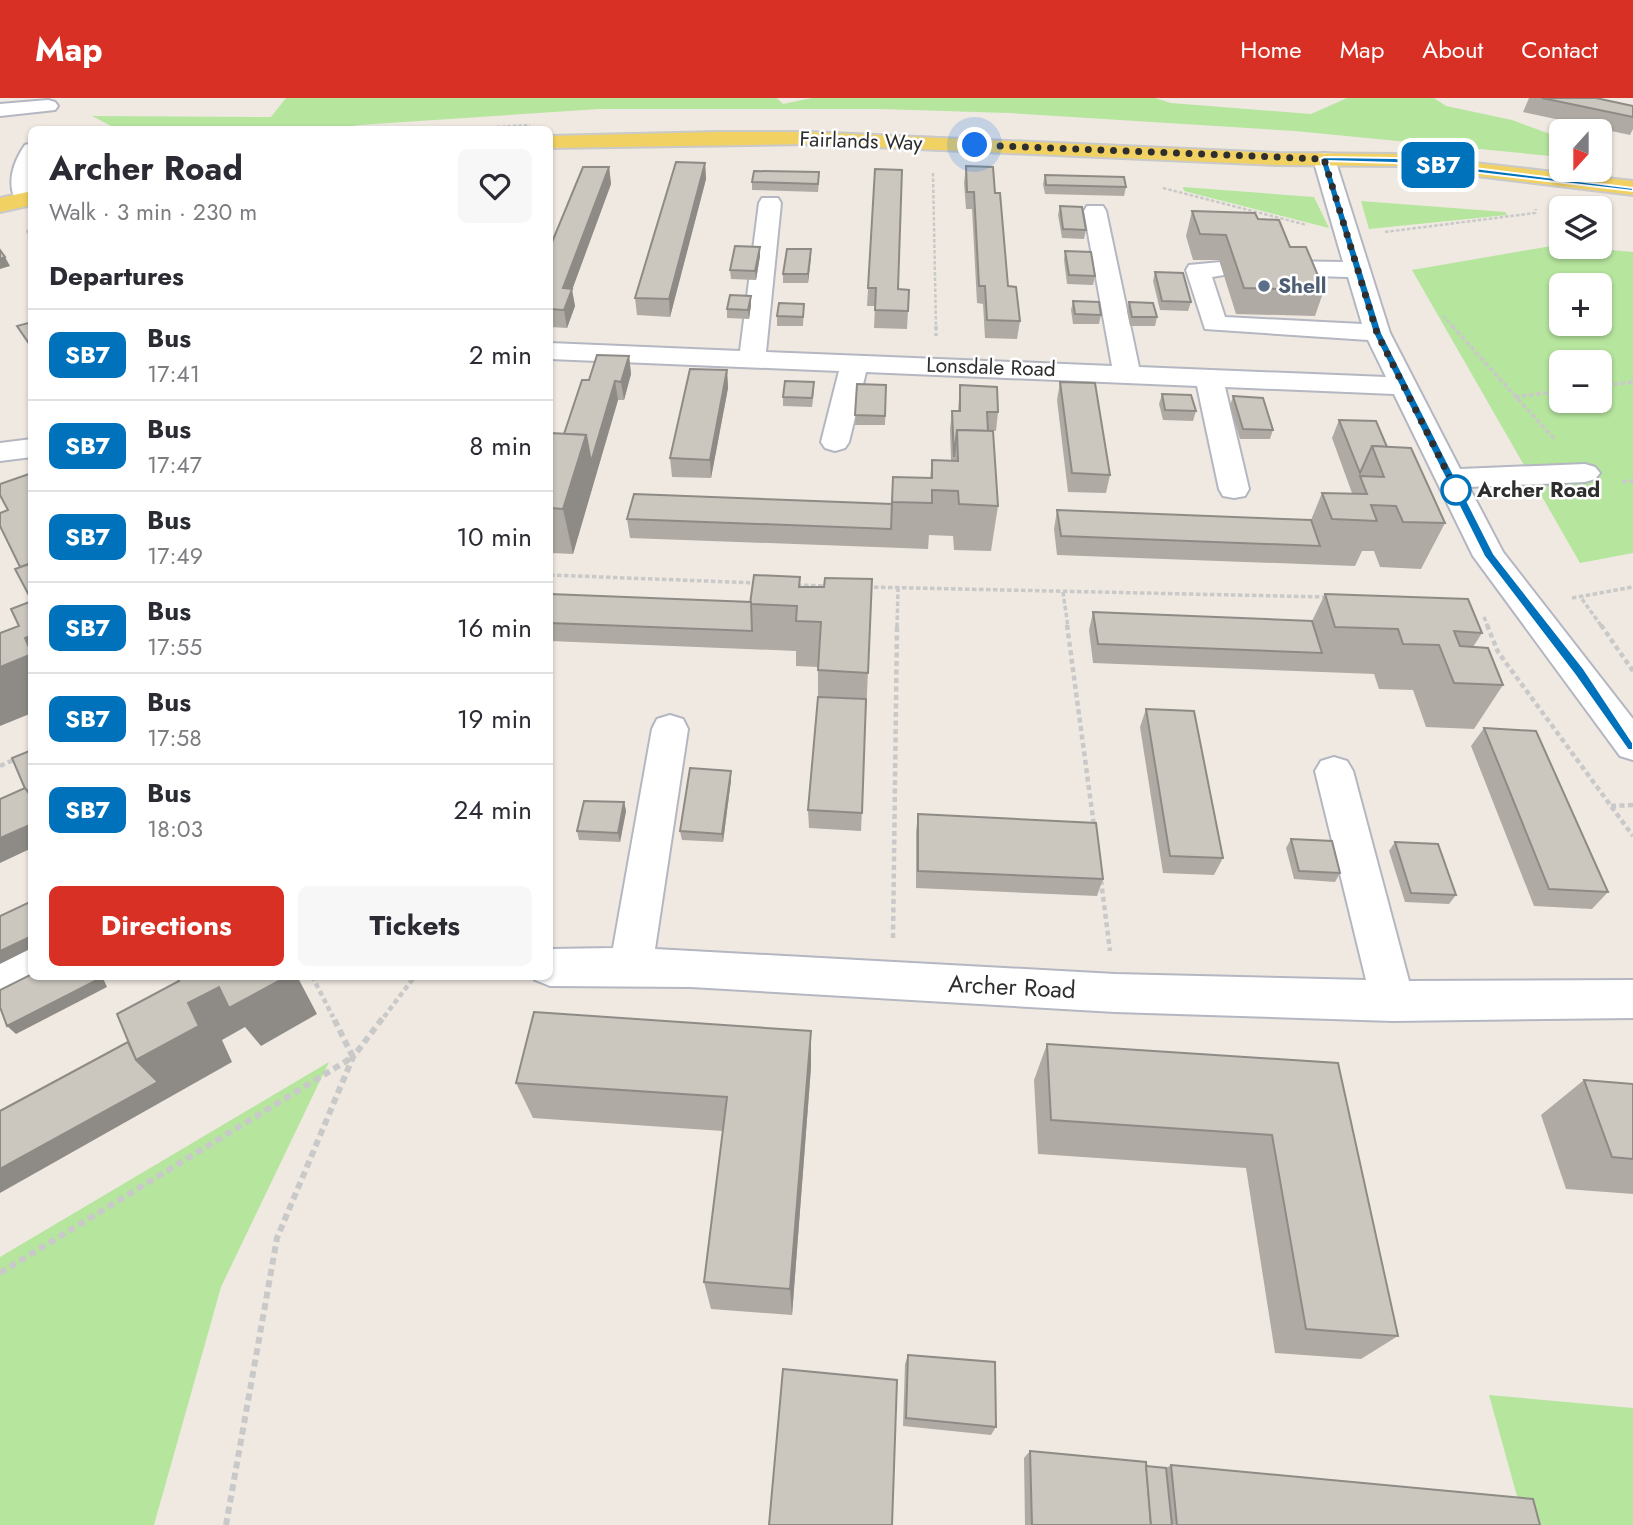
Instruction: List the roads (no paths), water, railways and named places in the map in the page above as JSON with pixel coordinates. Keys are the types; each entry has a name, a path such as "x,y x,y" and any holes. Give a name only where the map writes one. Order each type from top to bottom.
{"main road":[{"name":"Fairlands Way","path":"553,142 808,138 1395,160 1633,188"},
{"path":"0,205 28,199"}],"street":[{"path":"0,110 50,102"},
{"path":"41,126 50,102"},
{"path":"28,158 21,175 28,196"},
{"path":"1324,159 1377,333 1489,556 1580,672 1633,746"},
{"path":"752,358 770,204"},
{"path":"1095,211 1127,373"},
{"path":"1280,268 1357,270"},
{"path":"1221,269 1198,270 1214,324 1377,333"},
{"name":"Lonsdale Road","path":"553,351 1404,386"},
{"path":"835,443 855,362"},
{"path":"1209,377 1234,489"},
{"path":"0,452 28,448"},
{"path":"1450,479 1586,473"},
{"path":"631,966 670,729"},
{"path":"1334,771 1393,1002"},
{"name":"Archer Road","path":"553,967 631,966 1116,993 1393,1002 1633,999"},
{"path":"0,981 28,967"}],"place":[{"name":"Shell","path":"1264,286"},
{"name":"Archer Road","path":"1456,490"}]}
